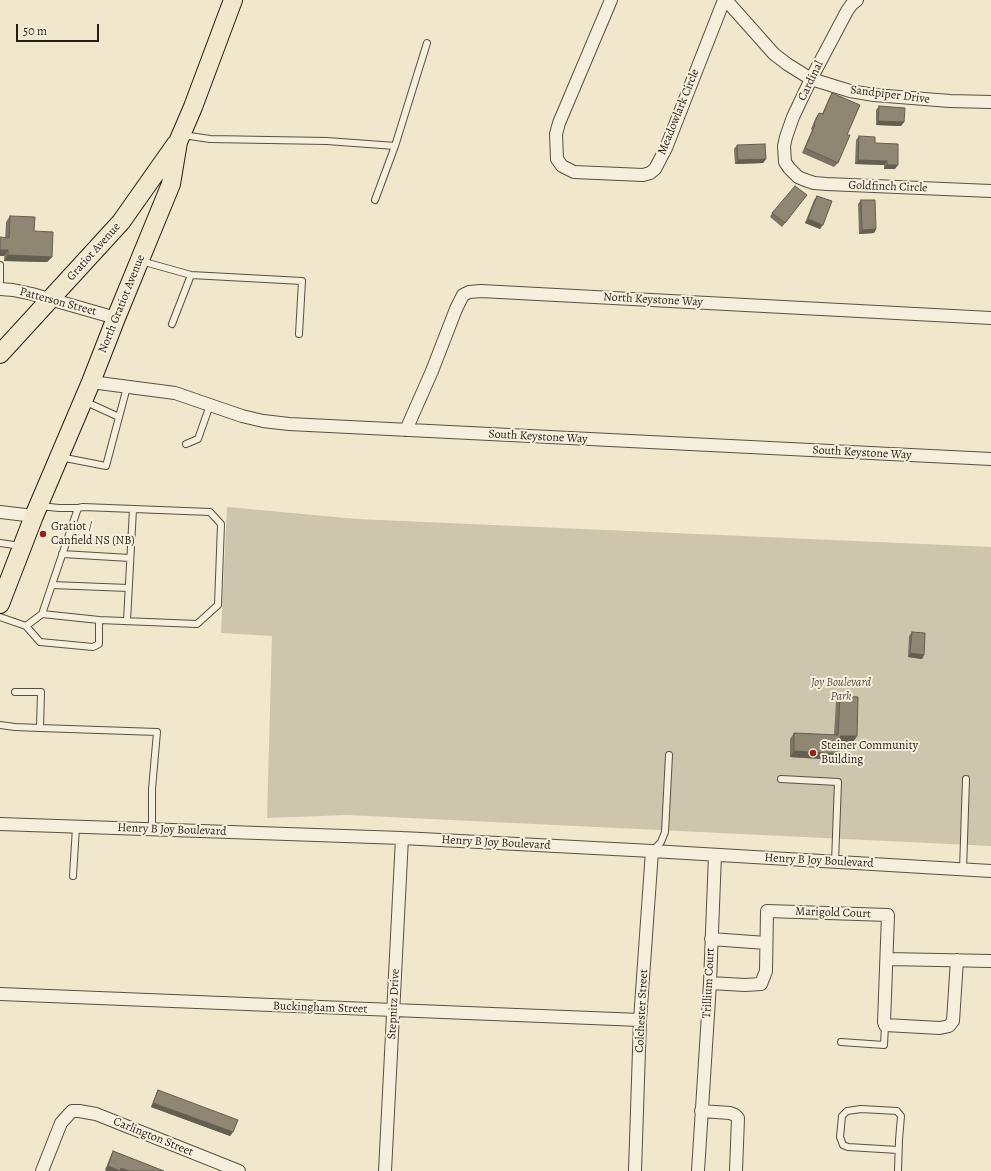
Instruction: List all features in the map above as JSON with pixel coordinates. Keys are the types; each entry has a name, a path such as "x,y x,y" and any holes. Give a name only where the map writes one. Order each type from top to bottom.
{"main road":[{"name":"North Gratiot Avenue","path":"0,604 36,511 91,382 171,184 180,138 233,0"},
{"name":"Gratiot Avenue","path":"0,354 121,222 180,138"}],"street":[{"name":"Meadowlark Circle","path":"611,0 562,115 556,134 557,159 562,166 574,172 644,175 655,169 666,148 725,0"},
{"name":"Sandpiper Drive","path":"725,0 774,54 811,79 850,91 874,95 950,102 991,102"},
{"name":"Cardinal","path":"789,168 785,162 784,153 786,137 793,117 811,79 847,11 857,0"},
{"name":"Goldfinch Circle","path":"789,168 798,177 814,183 991,191"},
{"name":"Patterson Street","path":"0,289 13,290 50,299 116,318"},
{"name":"North Keystone Way","path":"406,430 432,371 456,309 464,295 469,292 489,291 991,318"},
{"name":"South Keystone Way","path":"91,382 175,393 242,416 263,421 289,424 991,459"},
{"path":"0,512 36,511"},
{"name":"Henry B Joy Boulevard","path":"0,824 402,838 991,871"},
{"name":"Stepnitz Drive","path":"385,1171 402,838"},
{"name":"Colchester Street","path":"635,1171 640,1020 652,851"},
{"name":"Trillium Court","path":"698,1171 710,983 715,855"},
{"name":"Marigold Court","path":"710,983 745,985 761,984 766,970 767,911 888,915 884,1022 886,1025"},
{"path":"712,940 766,943"},
{"path":"887,959 991,960"},
{"path":"886,1025 940,1028 949,1026 953,1021 957,960"},
{"name":"Buckingham Street","path":"0,994 640,1020"},
{"name":"Carlington Street","path":"42,1171 61,1123 72,1111 96,1114 239,1171"},
{"path":"701,1111 730,1113 738,1118 736,1171"}],"lane":[{"path":"375,200 395,146 427,43"},
{"path":"180,138 327,141 395,146"},
{"path":"139,261 191,275 302,282 299,334"},
{"path":"0,266 0,282"},
{"path":"172,324 191,275"},
{"path":"59,456 106,466 127,387"},
{"path":"83,401 119,416"},
{"path":"186,444 198,439 210,405"},
{"path":"36,511 83,507 210,512 221,524 218,605 197,624 100,620 42,614"},
{"path":"26,626 42,614 78,508"},
{"path":"127,621 133,509"},
{"path":"0,543 22,546"},
{"path":"62,554 130,558"},
{"path":"52,585 128,588"},
{"path":"0,617 26,626 40,642 93,647 99,644 100,620"},
{"path":"15,692 41,692 40,728"},
{"path":"0,725 15,727 157,732 152,789 152,830"},
{"path":"652,851 661,842 665,832 669,754"},
{"path":"781,779 838,782 835,862"},
{"path":"963,870 966,779"},
{"path":"73,876 76,827"},
{"path":"841,1042 884,1045 886,1025"},
{"path":"898,1150 848,1147 843,1145 840,1137 842,1116 847,1111 860,1109 897,1111 901,1116 898,1171"}],"green space":[{"name":"Joy Boulevard Park","path":"227,507 357,519 991,547 991,846 347,815 267,818 272,636 221,633"}],"building":[{"path":"832,93 860,105 847,135 850,135 838,163 805,148 819,113 823,114"},
{"path":"879,106 905,108 904,122 878,121"},
{"path":"859,136 875,137 875,143 898,144 898,165 887,165 887,161 858,160"},
{"path":"765,144 766,159 738,160 737,145"},
{"path":"795,186 807,195 785,223 772,213"},
{"path":"817,196 832,201 823,225 808,219"},
{"path":"861,200 875,200 876,229 862,230"},
{"path":"10,216 35,217 34,231 53,232 52,257 8,255 8,250 0,250 0,237 9,238"},
{"path":"912,632 925,633 924,655 910,653"},
{"path":"840,696 858,697 857,736 840,736 840,754 794,751 794,733 838,735"},
{"path":"158,1090 238,1120 233,1132 153,1103"},
{"path":"113,1151 164,1171 129,1171 121,1168 120,1171 108,1166"}],"place":[{"name":"Gratiot / Canfield NS (NB)","path":"43,534"},
{"name":"Steiner Community Building","path":"813,753"}]}
